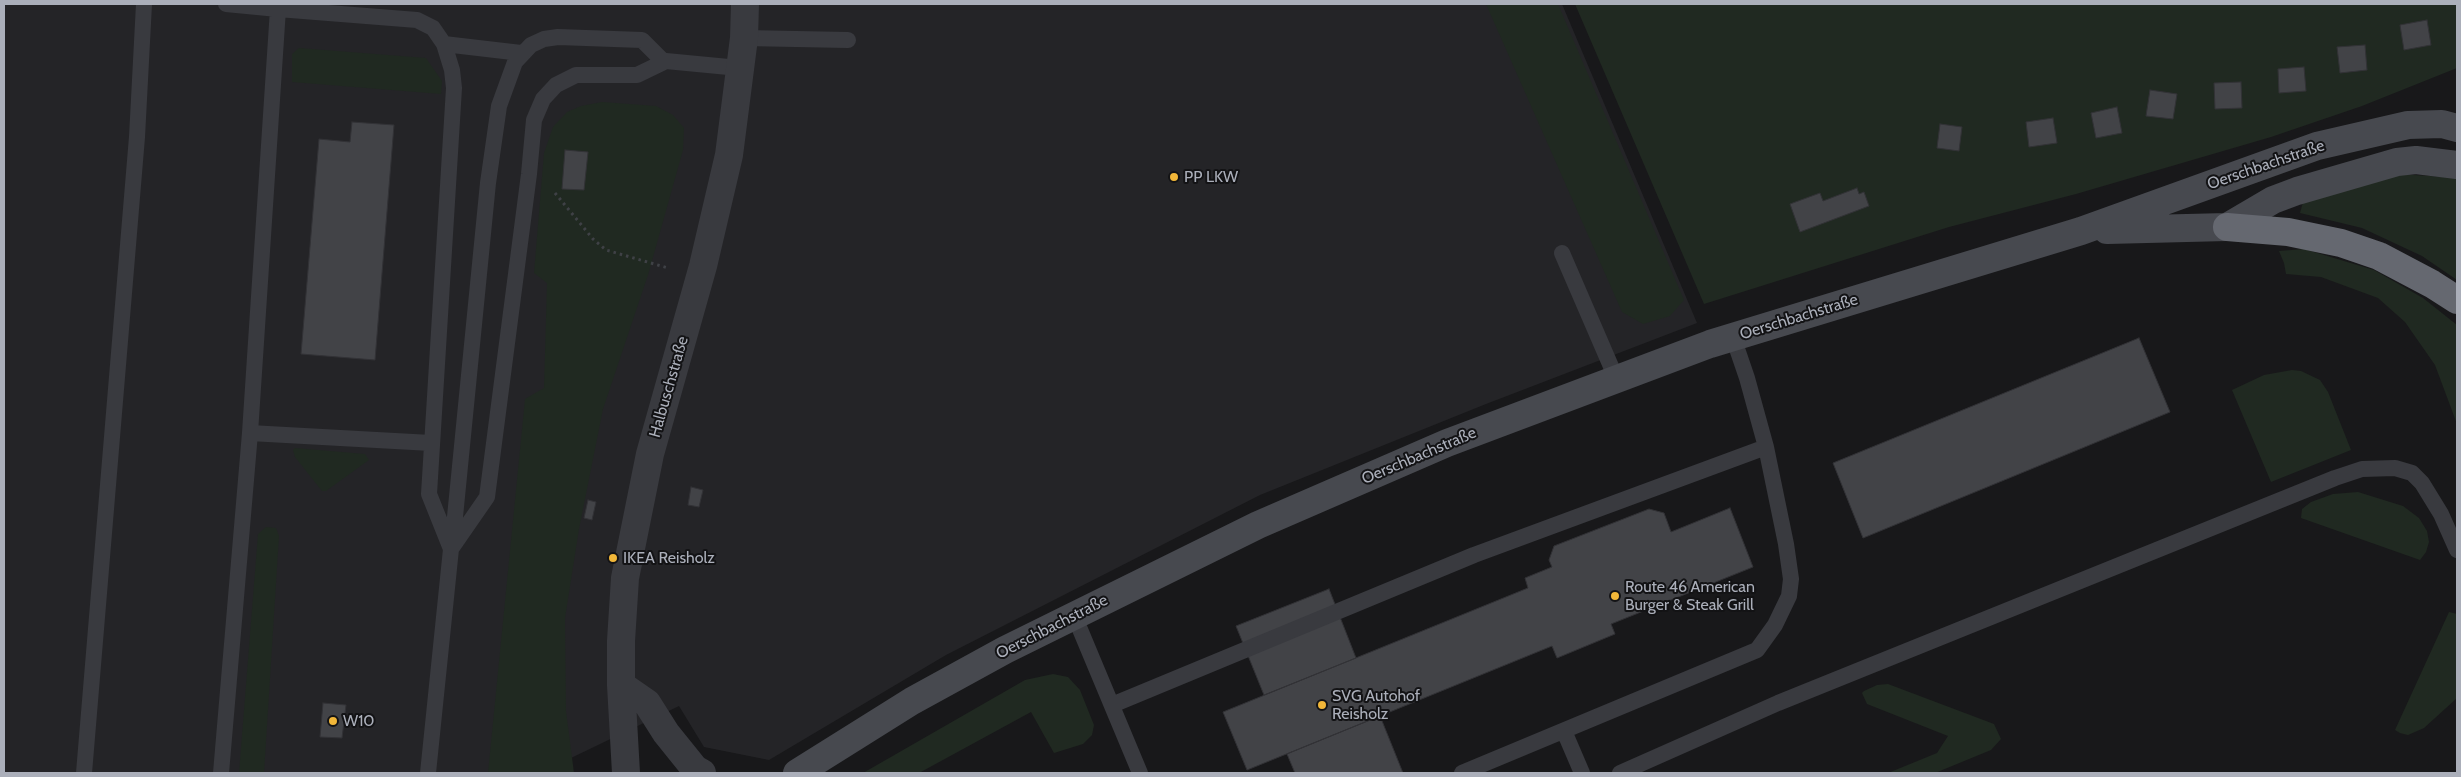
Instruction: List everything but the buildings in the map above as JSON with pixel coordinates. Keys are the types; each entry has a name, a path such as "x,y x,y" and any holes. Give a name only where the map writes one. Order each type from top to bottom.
{"highway":[{"path":"2227,227 2288,232 2341,243 2379,256 2432,284 2457,300"}],"main road":[{"name":"Oerschbachstraße","path":"797,773 912,701 1074,615 1258,525 1447,443 1616,378 1733,337 2081,231 2317,146 2408,125 2452,123"},
{"path":"2227,227 2273,200 2297,191 2397,162 2416,160 2457,165"},
{"name":"Oerschbachstraße","path":"2081,231 2227,227"}],"street":[{"name":"Halbuschstraße","path":"626,773 621,685 621,641 628,559 650,454 700,276 729,155 744,38 745,4"},
{"path":"621,685 647,703 666,734 694,769 702,773"}],"lane":[{"path":"84,773 136,147 144,4"},
{"path":"226,4 417,20 433,28 444,44 454,88 429,494 451,549"},
{"path":"221,773 250,433 278,9"},
{"path":"744,38 848,40"},
{"path":"428,773 488,182 497,115 514,62 531,45 544,39 642,40 664,62"},
{"path":"444,44 521,53"},
{"path":"451,549 487,497 529,174 534,120 543,99 556,85 576,75 637,75 664,62 739,68"},
{"path":"1562,253 1616,378"},
{"path":"1462,773 1756,650 1775,625 1789,596 1791,579 1786,544 1766,447 1747,378 1733,337"},
{"path":"250,433 431,443"},
{"path":"1112,705 1474,555 1766,447"},
{"path":"1620,773 1778,703 2335,478 2362,469 2395,468 2412,473 2422,483 2441,514 2457,550"},
{"path":"1074,615 1140,773"},
{"path":"1564,731 1582,773"}],"path":[{"path":"529,174 541,175 593,239 606,250 652,265 700,276"}],"shaded area":[{"path":"4,4 1562,4 1697,323 1486,404 1260,495 946,655 769,760 704,747 679,706 571,758 571,773 4,773"},
{"path":"1486,4 1558,4 1684,300 1670,316 1643,324 1622,312"},
{"path":"1575,4 2457,4 2457,68 2362,106 2271,137 2076,194 1949,227 1704,304"},
{"path":"299,48 426,58 442,81 441,94 292,82 292,54"},
{"path":"602,102 656,106 673,115 684,128 683,150 648,275 603,409 579,529 565,618 566,711 574,773 488,773 525,399 544,388 547,283 534,273 544,153 553,127 567,112 581,106"},
{"path":"2397,174 2446,177 2457,175 2457,280 2422,256 2362,228 2300,213 2303,202"},
{"path":"2304,249 2374,270 2423,298 2457,325 2457,424 2435,365 2405,322 2378,298 2321,277 2286,274 2279,251"},
{"path":"2292,370 2301,371 2320,380 2328,392 2351,450 2271,482 2232,390 2264,375"},
{"path":"295,448 365,454 369,460 326,491 322,491 295,457 293,450"},
{"path":"2358,492 2403,506 2419,518 2427,531 2429,542 2426,552 2420,560 2301,518 2302,509 2311,502 2333,494"},
{"path":"266,527 276,528 279,536 264,773 239,773 258,534"},
{"path":"2449,612 2457,614 2457,698 2424,728 2408,735 2400,733 2395,730"},
{"path":"1053,674 1068,677 1080,690 1094,725 1092,735 1083,744 1054,753 1031,712 919,773 863,773 1025,680"},
{"path":"1888,684 1994,724 2001,739 1991,750 1935,773 1888,773 1937,753 1948,736 1867,704 1862,693 1864,691 1877,685"}],"place":[{"name":"PP LKW","path":"1174,177"},
{"name":"IKEA Reisholz","path":"613,558"},
{"name":"Route 46 American Burger & Steak Grill","path":"1615,596"},
{"name":"SVG Autohof Reisholz","path":"1322,705"},
{"name":"W10","path":"333,721"}]}
